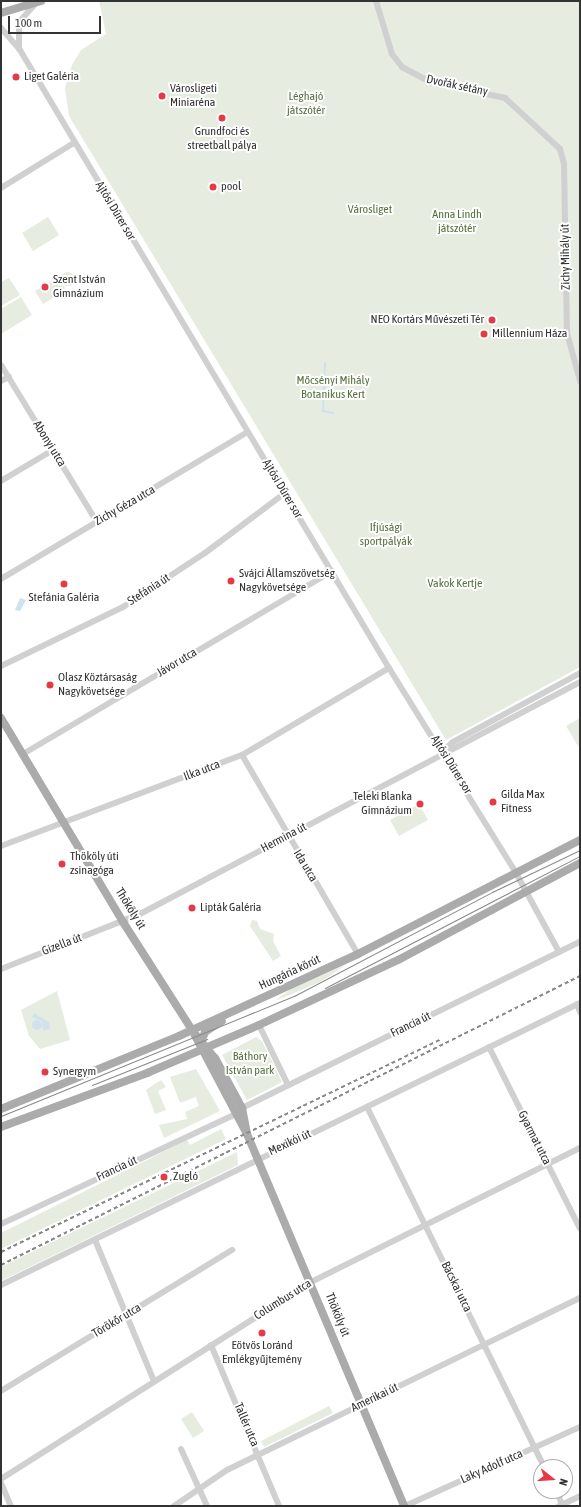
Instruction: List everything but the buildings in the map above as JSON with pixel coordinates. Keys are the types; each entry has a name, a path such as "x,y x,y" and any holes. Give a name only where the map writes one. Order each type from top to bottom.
{"main road":[{"path":"1,13 39,2"},
{"name":"Thököly út","path":"1,718 123,922 242,1108 247,1134"},
{"name":"Hungária körút","path":"1,1108 243,1008 358,954 580,840"},
{"path":"1,1127 204,1049 259,1025 400,959 580,863"},
{"path":"202,1040 209,1029 243,1008"},
{"name":"Thököly út","path":"192,1030 202,1040 204,1049 234,1115 247,1134 258,1158 404,1506"}],"street":[{"name":"Dvořák sétány","path":"376,1 392,54 402,67 423,80 505,98 550,136"},
{"path":"20,50 19,22 39,2"},
{"name":"Ajtósi Dürer sor","path":"1,28 20,50 74,143 389,668 443,751 516,873 559,952"},
{"name":"Zichy Mihály út","path":"550,136 560,149 564,164 568,333 580,381"},
{"path":"1,188 74,143"},
{"name":"Abonyi utca","path":"1,365 97,522"},
{"path":"1,382 9,377"},
{"name":"Zichy Géza utca","path":"1,579 248,432"},
{"path":"1,481 53,450"},
{"name":"Stefánia út","path":"1,666 123,607 205,553 285,493"},
{"name":"Jávor utca","path":"23,754 332,571"},
{"name":"Ilka utca","path":"1,846 242,755 389,668"},
{"name":"Hermina út","path":"443,751 453,742 580,673"},
{"name":"Hermina út","path":"123,922 288,836 443,751 580,682"},
{"name":"Ida utca","path":"242,755 358,954"},
{"name":"Gizella út","path":"1,969 123,922"},
{"name":"Francia út","path":"242,1108 580,942"},
{"path":"578,1003 580,1012"},
{"name":"Mexikói út","path":"1,1285 95,1240 258,1158 367,1107 578,1003"},
{"path":"259,1025 288,1085"},
{"name":"Gyarmat utca","path":"489,1047 580,1229"},
{"name":"Bácskai utca","path":"367,1107 540,1459"},
{"name":"Francia út","path":"1,1224 234,1115"},
{"name":"Columbus utca","path":"1,1479 311,1282 580,1148"},
{"path":"95,1240 154,1381"},
{"name":"Törökőr utca","path":"1,1391 232,1250"},
{"name":"Amerikai út","path":"174,1506 199,1488 258,1455 580,1298"},
{"name":"Tallér utca","path":"211,1345 279,1506"},
{"name":"Laky Adolf utca","path":"404,1506 580,1427"},
{"path":"181,1449 207,1506"},
{"path":"1,1483 11,1506"},
{"path":"561,1506 580,1496"}],"green space":[{"name":"Városliget","path":"99,1 580,1 580,667 446,740 69,116 65,88 72,65 81,50 106,34"},
{"path":"48,217 59,235 33,251 22,233"},
{"path":"68,272 73,274 75,279 73,284 68,286 63,284 61,279 63,274"},
{"path":"58,277 66,290 43,304 35,291"},
{"path":"9,278 20,295 1,306 1,282"},
{"path":"21,297 32,315 1,334 1,309"},
{"path":"580,718 580,745 578,746 566,726"},
{"path":"419,804 428,820 399,836 390,820"},
{"path":"252,920 257,921 260,929 274,934 273,941 281,956 273,961 250,926"},
{"path":"346,965 320,982 275,1001 292,988"},
{"path":"57,991 70,1040 40,1049 29,1036 21,1010"},
{"name":"Báthory István park","path":"256,1037 262,1041 282,1082 247,1100 222,1055"},
{"path":"196,1069 220,1111 164,1138 159,1125 187,1119 185,1112 199,1106 196,1097 180,1103 170,1077"},
{"path":"161,1080 166,1087 158,1091 166,1110 155,1114 146,1090"},
{"path":"221,1129 226,1139 1,1249 1,1233 187,1140 190,1145"},
{"path":"237,1152 238,1165 1,1281 1,1267"},
{"path":"329,1406 333,1413 264,1447 261,1441"},
{"path":"192,1412 204,1431 193,1438 181,1419"}],"water":[{"path":"20,598 26,600 20,611 15,610"},
{"path":"34,1013 49,1022 50,1029 43,1030 42,1021 32,1017"},
{"path":"37,1020 42,1025 37,1030 32,1025"}],"waterway":[{"path":"325,363 323,411 334,413"}],"tram line":[{"path":"1,1116 294,996 492,892 580,850"},
{"path":"325,988 580,856"},
{"path":"92,1085 207,1039"}],"railway":[{"path":"1,1265 580,976"},
{"path":"1,1252 441,1039"}],"place":[{"name":"Liget Galéria","path":"16,77"},
{"name":"Városligeti Miniaréna","path":"162,96"},
{"name":"Grundfoci és streetball pálya","path":"222,118"},
{"name":"pool","path":"213,187"},
{"name":"Szent István Gimnázium","path":"45,287"},
{"name":"NEO Kortárs Művészeti Tér","path":"492,320"},
{"name":"Millennium Háza","path":"484,334"},
{"name":"Svájci Államszövetség Nagykövetsége","path":"231,581"},
{"name":"Stefánia Galéria","path":"64,584"},
{"name":"Olasz Köztársaság Nagykövetsége","path":"50,685"},
{"name":"Gilda Max Fitness","path":"493,802"},
{"name":"Teleki Blanka Gimnázium","path":"420,804"},
{"name":"Thököly úti zsinagóga","path":"62,864"},
{"name":"Lipták Galéria","path":"192,908"},
{"name":"Synergym","path":"45,1072"},
{"name":"Zugló","path":"164,1177"},
{"name":"Eötvös Loránd Emlékgyűjtemény","path":"262,1333"}],"park label":[{"name":"Léghajó játszótér","path":"306,104"},
{"name":"Anna Lindh játszótér","path":"457,222"},
{"name":"Mőcsényi Mihály Botanikus Kert","path":"333,388"},
{"name":"Ifjúsági sportpályák","path":"386,535"},
{"name":"Vakok Kertje","path":"455,584"}]}
